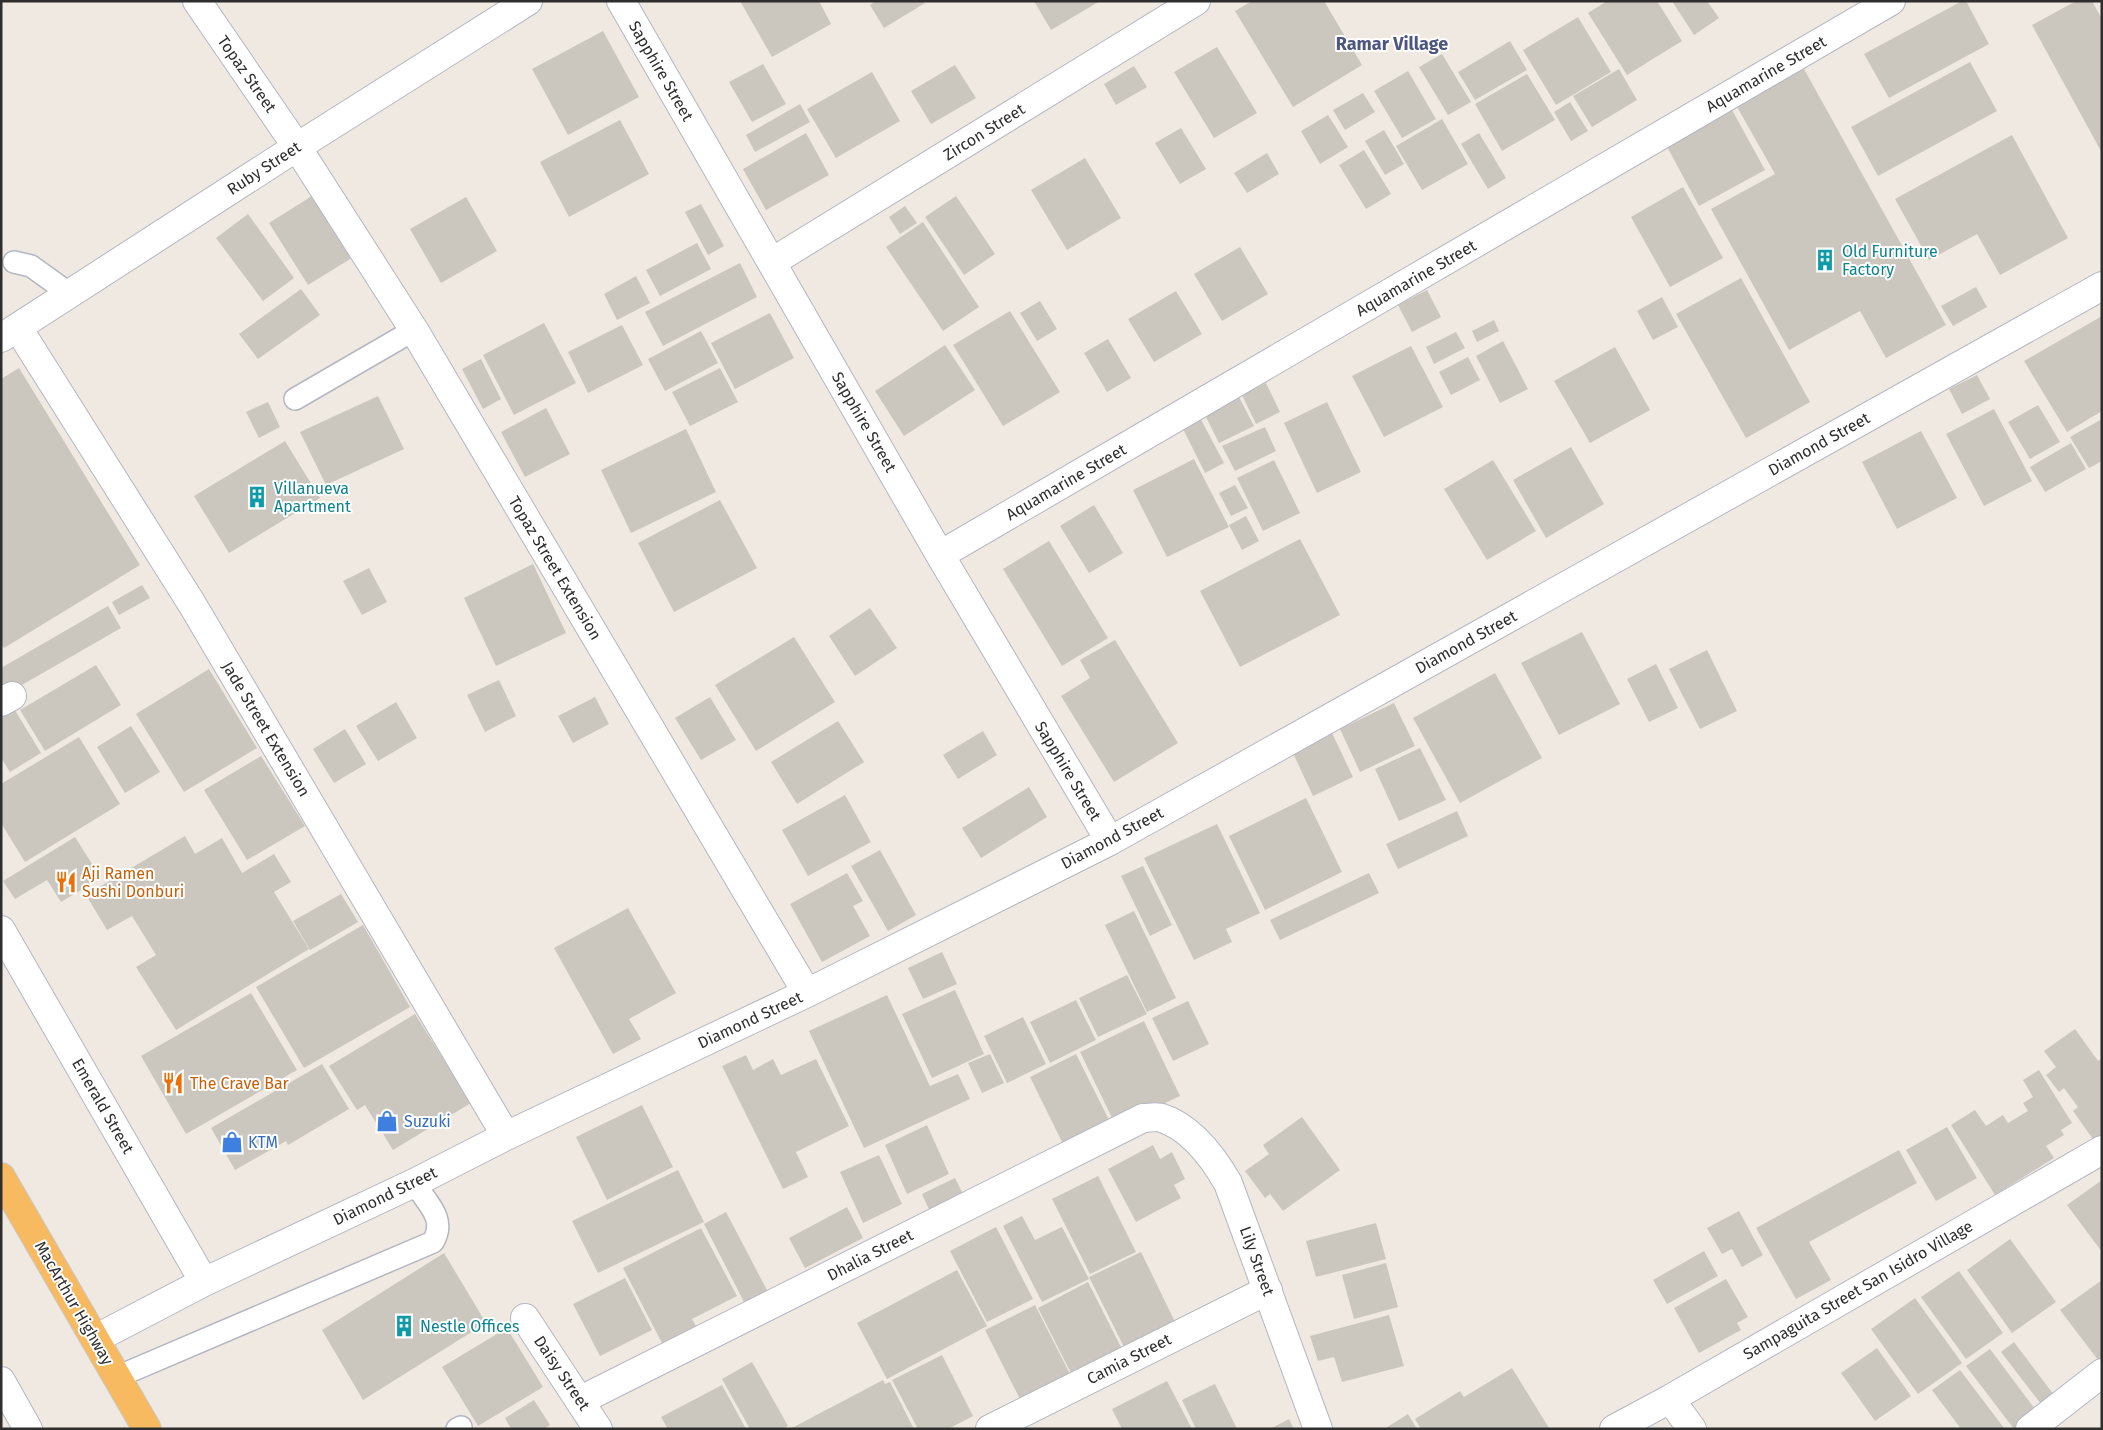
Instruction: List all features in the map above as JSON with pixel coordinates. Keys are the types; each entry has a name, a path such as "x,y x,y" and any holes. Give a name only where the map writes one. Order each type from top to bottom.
{"highway":[{"name":"MacArthur Highway","path":"1,1177 147,1429"}],"street":[{"name":"Topaz Street","path":"197,1 298,146"},
{"name":"Ruby Street","path":"10,333 298,146 528,1"},
{"name":"Sapphire Street","path":"621,1 940,555 1110,841"},
{"name":"Zircon Street","path":"772,262 1196,1"},
{"name":"Aquamarine Street","path":"940,555 1891,1"},
{"name":"Topaz Street Extension","path":"298,146 414,330 807,993"},
{"name":"Diamond Street","path":"95,1339 204,1282 807,993 1110,841 2102,286"},
{"name":"Jade Street Extension","path":"10,333 192,604 506,1136"},
{"name":"Emerald Street","path":"1,930 204,1282"},
{"name":"Lily Street","path":"1161,1117 1186,1131 1213,1157 1228,1183 1318,1429"},
{"name":"Dhalia Street","path":"581,1400 1143,1118 1161,1117"},
{"name":"Sampaguita Street San Isidro Village","path":"1614,1429 1670,1399 2102,1150"},
{"name":"Camia Street","path":"990,1429 1268,1290"},
{"name":"Daisy Street","path":"525,1318 581,1400 598,1429"},
{"path":"2030,1429 2102,1373"},
{"path":"1,1381 28,1429"},
{"path":"1670,1399 1692,1429"}],"lane":[{"path":"14,262 31,266 70,294"},
{"path":"295,399 414,330"},
{"path":"117,1377 433,1242 439,1233 438,1218 414,1183"}],"building":[{"path":"740,1 819,1 831,24 772,57"},
{"path":"876,1 924,1 925,3 884,28 870,5"},
{"path":"1034,1 1100,1 1051,30"},
{"path":"1252,1 1324,1 1362,65 1293,107 1235,11"},
{"path":"1607,1 1657,1 1682,41 1627,75 1588,13"},
{"path":"1672,1 1707,1 1719,18 1694,35"},
{"path":"1962,1 1966,1 1989,44 1889,98 1864,54"},
{"path":"2076,1 2092,1 2102,19 2102,153 2032,25"},
{"path":"1578,17 1611,72 1556,105 1523,50"},
{"path":"603,31 639,97 568,135 532,69"},
{"path":"1510,41 1527,70 1475,100 1458,72"},
{"path":"1217,47 1257,113 1214,138 1174,72"},
{"path":"1442,54 1471,102 1448,115 1419,67"},
{"path":"1970,62 1997,111 1878,176 1851,127"},
{"path":"763,64 786,104 752,122 729,82"},
{"path":"955,65 976,98 931,124 911,91"},
{"path":"1134,66 1147,87 1116,105 1104,84"},
{"path":"1619,69 1637,100 1592,127 1573,96"},
{"name":"Old Furniture Factory","path":"1804,69 1946,325 1886,358 1860,311 1789,350 1711,209 1775,174 1736,105"},
{"path":"1408,71 1436,119 1402,138 1374,91"},
{"path":"872,72 900,121 836,158 807,109"},
{"path":"1527,74 1555,120 1502,151 1475,104"},
{"path":"1363,93 1375,112 1345,130 1333,110"},
{"path":"1570,102 1588,131 1571,141 1554,112"},
{"path":"800,104 810,122 755,152 746,135"},
{"path":"1731,108 1765,170 1699,206 1665,143"},
{"path":"1328,115 1348,147 1320,164 1301,131"},
{"path":"1442,119 1468,164 1422,190 1396,146"},
{"path":"620,120 649,174 569,217 540,162"},
{"path":"1181,128 1206,169 1180,184 1155,143"},
{"path":"1384,130 1404,164 1385,175 1365,141"},
{"path":"806,133 829,175 766,210 743,169"},
{"path":"1479,133 1506,178 1488,189 1461,144"},
{"path":"2012,135 2068,238 2000,275 1977,234 1929,260 1895,199"},
{"path":"1364,150 1391,194 1366,209 1339,165"},
{"path":"1267,153 1279,174 1247,193 1234,173"},
{"path":"1085,158 1121,218 1067,250 1031,190"},
{"path":"1683,187 1723,258 1670,287 1631,217"},
{"path":"315,194 355,256 308,285 269,223"},
{"path":"956,196 995,254 964,275 925,217"},
{"path":"466,197 497,251 441,283 410,229"},
{"path":"701,204 724,246 708,255 685,212"},
{"path":"905,206 917,223 900,234 889,217"},
{"path":"248,214 294,278 263,301 216,238"},
{"path":"923,222 979,307 943,331 886,247"},
{"path":"697,243 711,269 660,296 646,270"},
{"path":"1240,247 1268,294 1222,321 1194,274"},
{"path":"740,263 757,297 663,346 645,312"},
{"path":"636,276 650,303 617,320 604,294"},
{"path":"1741,278 1810,402 1746,438 1676,314"},
{"path":"1976,287 1987,307 1953,326 1941,306"},
{"path":"301,289 320,315 258,359 239,334"},
{"path":"1427,290 1441,317 1412,332 1398,305"},
{"path":"1176,291 1202,334 1154,362 1128,319"},
{"path":"1662,297 1678,327 1653,340 1637,311"},
{"path":"1040,301 1057,329 1037,341 1020,313"},
{"path":"1010,311 1060,392 1003,426 953,345"},
{"path":"770,313 794,358 735,389 711,343"},
{"path":"2102,316 2102,411 2067,432 2024,361"},
{"path":"1494,320 1499,331 1477,342 1472,331"},
{"path":"544,323 576,383 514,415 483,355"},
{"path":"622,325 643,365 588,393 568,352"},
{"path":"701,331 718,363 665,391 648,359"},
{"path":"1456,332 1465,348 1434,364 1426,347"},
{"path":"1108,339 1131,378 1107,392 1084,353"},
{"path":"1503,341 1528,389 1500,403 1476,356"},
{"path":"945,345 975,390 904,436 875,391"},
{"path":"1411,346 1443,407 1384,437 1352,376"},
{"path":"1615,347 1650,410 1590,443 1554,381"},
{"path":"1468,357 1480,380 1451,395 1439,372"},
{"path":"481,359 501,399 483,409 462,369"},
{"path":"19,368 140,565 4,648 1,643 1,379"},
{"path":"720,368 738,402 690,426 672,392"},
{"path":"1977,375 1990,399 1962,414 1949,389"},
{"path":"1266,383 1280,412 1256,424 1242,395"},
{"path":"378,396 404,449 326,485 300,432"},
{"path":"1239,397 1254,426 1219,443 1204,413"},
{"path":"268,402 280,427 259,438 246,412"},
{"path":"1327,402 1361,472 1317,493 1284,423"},
{"path":"2038,405 2060,442 2030,459 2008,422"},
{"path":"546,408 570,454 525,477 501,432"},
{"path":"1994,409 2032,481 1984,506 1946,434"},
{"path":"1197,412 1224,463 1205,473 1179,421"},
{"path":"2102,419 2102,461 2089,468 2070,437"},
{"path":"1265,427 1276,451 1235,471 1222,446"},
{"path":"686,429 716,492 631,533 601,470"},
{"path":"1921,431 1957,498 1897,529 1862,462"},
{"name":"Villanueva Apartment","path":"285,441 320,498 229,553 194,496"},
{"path":"2071,443 2086,469 2045,492 2030,467"},
{"path":"1571,447 1604,504 1546,538 1513,480"},
{"path":"1194,459 1229,527 1167,557 1133,490"},
{"path":"1274,460 1300,513 1263,531 1237,478"},
{"path":"1493,460 1536,531 1487,560 1444,489"},
{"path":"1235,485 1248,508 1231,516 1219,493"},
{"path":"720,500 757,568 674,612 638,543"},
{"path":"1094,505 1123,553 1089,573 1060,526"},
{"path":"1246,516 1259,541 1242,550 1229,525"},
{"path":"1300,539 1340,615 1240,667 1200,591"},
{"path":"1049,541 1108,638 1062,666 1003,569"},
{"path":"533,564 566,633 496,666 464,598"},
{"path":"369,568 387,602 362,615 343,581"},
{"path":"142,585 150,598 119,615 112,602"},
{"path":"108,606 121,628 1,697 1,668"},
{"path":"870,608 897,648 855,676 829,636"},
{"path":"1582,632 1620,704 1559,735 1521,663"},
{"path":"794,637 835,702 756,751 715,685"},
{"path":"1115,640 1178,743 1114,782 1061,696 1090,678 1080,660"},
{"path":"1707,650 1737,711 1700,729 1669,669"},
{"path":"1656,664 1678,708 1649,722 1627,679"},
{"path":"96,665 121,705 45,751 20,710"},
{"path":"209,669 257,748 184,792 136,714"},
{"path":"1495,673 1542,758 1460,803 1413,718"},
{"path":"499,680 516,716 485,732 467,695"},
{"path":"595,697 609,724 573,743 558,716"},
{"path":"710,697 736,740 701,760 675,718"},
{"path":"396,702 417,738 378,761 356,726"},
{"path":"1394,703 1415,746 1360,772 1340,729"},
{"path":"13,707 41,753 10,772 1,758 1,715"},
{"path":"838,721 864,762 797,804 771,762"},
{"path":"131,726 160,772 125,793 97,747"},
{"path":"345,729 366,764 334,783 313,749"},
{"path":"983,731 997,755 958,779 943,755"},
{"path":"1332,733 1353,777 1313,796 1292,751"},
{"path":"79,737 120,804 25,862 1,823 1,784"},
{"path":"1420,748 1446,800 1399,821 1375,769"},
{"path":"261,756 305,826 247,860 204,790"},
{"path":"1029,787 1047,817 981,858 962,828"},
{"path":"845,795 871,842 808,876 782,830"},
{"path":"1306,798 1342,872 1265,910 1229,836"},
{"path":"1457,811 1468,836 1398,869 1386,844"},
{"path":"1217,824 1260,913 1226,929 1232,942 1194,960 1144,858"},
{"path":"185,836 195,854 222,838 242,873 274,854 291,882 274,892 309,949 176,1030 136,967 156,955 132,916 107,930 86,895"},
{"path":"75,837 101,878 61,902 47,880 15,899 3,881"},
{"path":"880,850 916,915 888,931 851,866"},
{"path":"1143,866 1172,925 1150,936 1121,876"},
{"path":"847,873 863,901 853,906 870,936 822,962 790,904"},
{"path":"1369,873 1379,893 1280,940 1270,920"},
{"path":"341,894 358,922 310,950 293,921"},
{"path":"628,908 676,993 629,1019 641,1039 613,1054 554,948"},
{"path":"1134,911 1176,998 1147,1012 1105,925"},
{"path":"363,925 410,1007 304,1068 256,987"},
{"path":"942,952 957,984 923,999 908,968"},
{"path":"1127,975 1147,1014 1098,1037 1079,998"},
{"path":"955,990 984,1054 932,1078 902,1014"},
{"path":"251,993 297,1070 186,1134 141,1056"},
{"path":"887,995 930,1086 958,1074 970,1099 864,1148 809,1031"},
{"path":"1076,1000 1096,1040 1050,1063 1030,1022"},
{"path":"1188,1001 1209,1044 1173,1061 1152,1018"},
{"path":"415,1014 471,1103 393,1150 365,1105 357,1110 329,1066"},
{"path":"1023,1017 1046,1064 1007,1083 984,1036"},
{"path":"1144,1021 1180,1096 1116,1126 1080,1052"},
{"path":"2075,1029 2098,1061 2102,1058 2102,1137 2095,1142 2073,1111 2078,1107 2064,1088 2059,1092 2046,1075 2056,1067 2044,1051"},
{"path":"990,1054 1004,1083 982,1093 968,1063"},
{"path":"1076,1054 1112,1126 1065,1148 1030,1077"},
{"path":"746,1055 753,1070 773,1059 781,1075 816,1059 849,1126 796,1152 808,1177 783,1189 722,1066"},
{"path":"322,1064 349,1109 288,1145 286,1141 235,1170 211,1128"},
{"path":"2039,1070 2072,1123 2061,1130 2064,1135 2046,1146 2054,1158 1995,1195 1951,1125 1975,1110 1986,1126 2003,1115 2008,1123 2028,1111 2023,1103 2033,1097 2023,1080"},
{"path":"642,1105 673,1167 607,1200 576,1137"},
{"path":"1302,1117 1340,1170 1283,1211 1270,1194 1265,1198 1245,1171 1269,1154 1263,1145"},
{"path":"927,1125 949,1174 907,1194 885,1145"},
{"path":"1947,1127 1977,1178 1936,1201 1906,1150"},
{"path":"1153,1145 1160,1159 1172,1152 1185,1179 1174,1185 1181,1198 1136,1222 1108,1169"},
{"path":"1899,1150 1917,1183 1809,1242 1831,1280 1796,1299 1756,1228"},
{"path":"879,1155 902,1204 863,1223 840,1172"},
{"path":"678,1170 704,1222 598,1273 572,1221"},
{"path":"1098,1176 1136,1252 1090,1274 1052,1199"},
{"path":"955,1178 966,1200 932,1216 922,1194"},
{"path":"2102,1180 2102,1252 2067,1205"},
{"path":"847,1207 863,1238 805,1268 789,1238"},
{"path":"1739,1211 1763,1255 1742,1267 1732,1249 1722,1254 1707,1228"},
{"path":"726,1212 768,1292 745,1304 704,1224"},
{"path":"1022,1216 1035,1240 1062,1227 1089,1279 1042,1302 1003,1226"},
{"path":"1376,1223 1386,1259 1316,1277 1306,1241"},
{"path":"996,1227 1033,1299 987,1322 950,1251"},
{"path":"701,1228 737,1296 692,1319 696,1326 662,1343 623,1268"},
{"path":"2010,1239 2056,1302 2012,1333 1967,1270"},
{"path":"1704,1251 1718,1276 1667,1304 1653,1280"},
{"path":"1141,1252 1178,1328 1127,1353 1089,1277"},
{"name":"Nestle Offices","path":"444,1253 486,1323 363,1400 322,1330"},
{"path":"1386,1263 1398,1307 1354,1319 1342,1275"},
{"path":"957,1270 987,1326 887,1379 857,1323"},
{"path":"1959,1271 2003,1333 1966,1359 1921,1297"},
{"path":"625,1278 652,1330 600,1356 573,1304"},
{"path":"1726,1279 1748,1317 1737,1323 1741,1330 1699,1353 1674,1308"},
{"path":"2102,1280 2102,1357 2098,1360 2060,1310"},
{"path":"1088,1282 1125,1355 1075,1381 1038,1308"},
{"path":"1915,1298 1962,1363 1918,1394 1871,1329"},
{"path":"1035,1305 1074,1382 1024,1407 985,1330"},
{"path":"1389,1315 1404,1366 1342,1382 1334,1357 1318,1361 1310,1336"},
{"path":"507,1328 543,1387 478,1426 442,1367"},
{"path":"2014,1342 2054,1395 2041,1404 2001,1352"},
{"path":"1877,1348 1911,1396 1875,1421 1841,1373"},
{"path":"1990,1349 2038,1413 2017,1429 2014,1429 1966,1366"},
{"path":"942,1355 973,1416 948,1429 918,1429 892,1380"},
{"path":"752,1362 788,1426 782,1429 750,1429 722,1379"},
{"path":"1512,1368 1549,1428 1421,1429 1415,1419 1460,1391 1464,1397"},
{"path":"1960,1370 2004,1428 1961,1429 1932,1390"},
{"path":"883,1380 885,1384 890,1382 914,1429 790,1429"},
{"path":"1167,1381 1192,1429 1122,1429 1112,1409"},
{"path":"1215,1384 1237,1429 1196,1429 1182,1400"},
{"path":"722,1385 746,1429 668,1429 661,1417"},
{"path":"534,1400 550,1425 544,1429 511,1429 505,1418"},
{"path":"1408,1414 1417,1429 1384,1429"},
{"path":"1289,1419 1294,1429 1270,1429"}],"place":[{"name":"Old Furniture Factory","path":"1825,260"},
{"name":"Villanueva Apartment","path":"257,497"},
{"name":"Aji Ramen Sushi Donburi","path":"66,882"},
{"name":"The Crave Bar","path":"173,1083"},
{"name":"Suzuki","path":"387,1121"},
{"name":"KTM","path":"232,1142"},
{"name":"Nestle Offices","path":"404,1326"}],"district":[{"name":"Ramar Village","path":"1392,44"}]}
